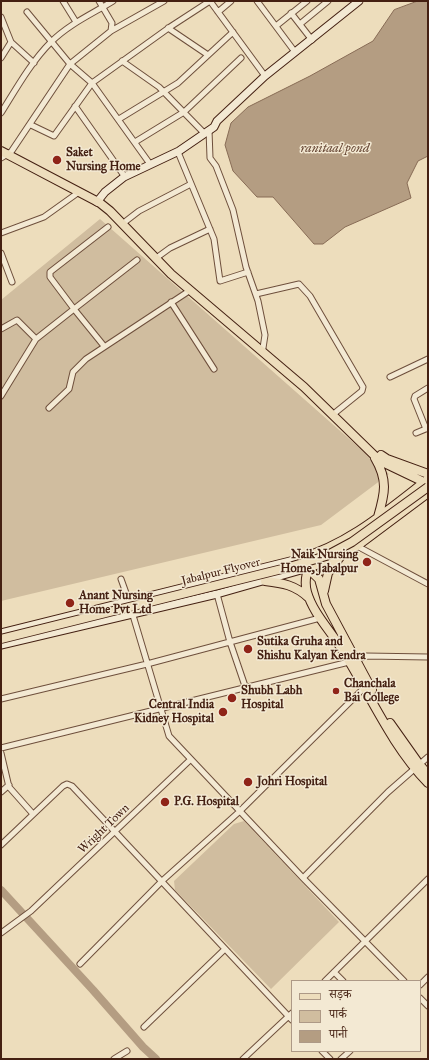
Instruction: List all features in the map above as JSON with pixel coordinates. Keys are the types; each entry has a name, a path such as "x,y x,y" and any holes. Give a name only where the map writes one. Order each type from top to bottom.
{"main road":[{"path":"1,146 10,153 79,192 98,200 119,218 163,266 189,290 308,391 373,454 388,466 427,481"},
{"path":"1,151 10,153 110,206 188,284 310,387 363,439 387,459 427,481"},
{"path":"373,454 381,468 385,484 378,517"},
{"path":"298,559 314,554 352,536 427,481"},
{"name":"Jabalpur Flyover","path":"1,639 271,572 319,558 352,542 427,481"},
{"path":"308,568 343,554 358,546 428,494"},
{"path":"309,599 305,583 308,568 314,554"},
{"path":"324,591 328,573 343,554"},
{"path":"298,559 320,579 326,604 391,735 428,784"},
{"path":"265,581 291,585 301,591 309,599 320,618 353,661"},
{"path":"416,767 428,774"}],"street":[{"path":"63,1 76,22"},
{"path":"100,1 112,23 111,31"},
{"path":"2,110 34,63 52,41 76,22 113,1"},
{"path":"1,158 10,153 31,125 70,64 111,31 164,1"},
{"path":"31,125 54,136 92,84 168,28 210,1 266,76"},
{"path":"218,12 231,1"},
{"path":"257,1 295,52"},
{"path":"276,26 307,1"},
{"path":"300,24 328,1"},
{"path":"98,200 105,192 126,177 150,164 178,152 207,131 266,76 359,1"},
{"path":"27,12 70,64 92,84 119,119 150,164"},
{"path":"291,13 312,40"},
{"path":"1,17 10,42 34,63"},
{"path":"168,28 208,55"},
{"path":"119,119 165,92 188,75 233,32"},
{"path":"1,58 10,42"},
{"path":"135,142 184,112 241,58"},
{"path":"122,61 165,92 184,112 207,131 210,158 216,166 233,210 248,272 256,294 265,335 264,348"},
{"path":"75,106 126,177"},
{"path":"178,152 210,229 215,246 220,281 248,272"},
{"path":"126,221 139,211 191,184"},
{"path":"1,233 44,217 79,192"},
{"path":"104,346 50,278 50,272 108,227"},
{"path":"159,256 170,248 210,229"},
{"path":"1,253 12,282"},
{"path":"1,396 36,339 137,260"},
{"path":"256,294 299,284 310,296 363,387 362,391 336,412"},
{"path":"49,408 69,390 73,372 77,367 104,346 189,290"},
{"path":"170,302 214,369"},
{"path":"1,329 17,320 36,339"},
{"path":"390,377 428,359"},
{"path":"416,433 427,429 414,399 415,396 428,388"},
{"path":"358,546 428,584"},
{"path":"1,633 298,559"},
{"path":"1,644 217,594 308,568"},
{"path":"121,579 129,600 169,736 303,878 403,980"},
{"path":"217,594 230,642 245,686"},
{"path":"1,699 147,664 320,618"},
{"path":"1,748 245,686 353,661 366,656 428,657"},
{"path":"80,964 162,882 240,811 367,686"},
{"path":"1,753 9,785 33,814"},
{"path":"303,878 388,792 428,757"},
{"name":"Wright Town","path":"1,933 21,920 31,911 190,760"},
{"path":"1,845 67,784 72,786 225,949 291,1016 243,1059"},
{"path":"1,792 9,785"},
{"path":"326,980 428,879"},
{"path":"144,1027 225,949"},
{"path":"334,972 342,980"},
{"path":"114,1059 127,1051"},
{"path":"341,1059 349,1052"}],"green space":[{"path":"100,219 389,474 321,525 1,601 1,300"},
{"path":"244,821 339,922 271,989 175,890 174,881 234,824"}],"water":[{"name":"ranitaal pond","path":"418,1 428,1 428,156 418,161 407,183 411,198 345,227 323,244 314,244 273,197 257,197 233,171 225,145 231,123 248,107 310,76 373,41 394,10"}],"waterway":[{"path":"1,890 143,1047 156,1059"}],"place":[{"name":"Saket Nursing Home","path":"57,160"},
{"name":"Naik Nursing Home, Jabalpur","path":"367,562"},
{"name":"Anant Nursing Home Pvt Ltd","path":"70,603"},
{"name":"Sutika Gruha and Shishu Kalyan Kendra","path":"248,649"},
{"name":"Chanchala Bai College","path":"336,691"},
{"name":"Shubh Labh Hospital","path":"232,698"},
{"name":"Central India Kidney Hospital","path":"223,712"},
{"name":"Johri Hospital","path":"248,782"},
{"name":"P.G. Hospital","path":"165,802"}]}
